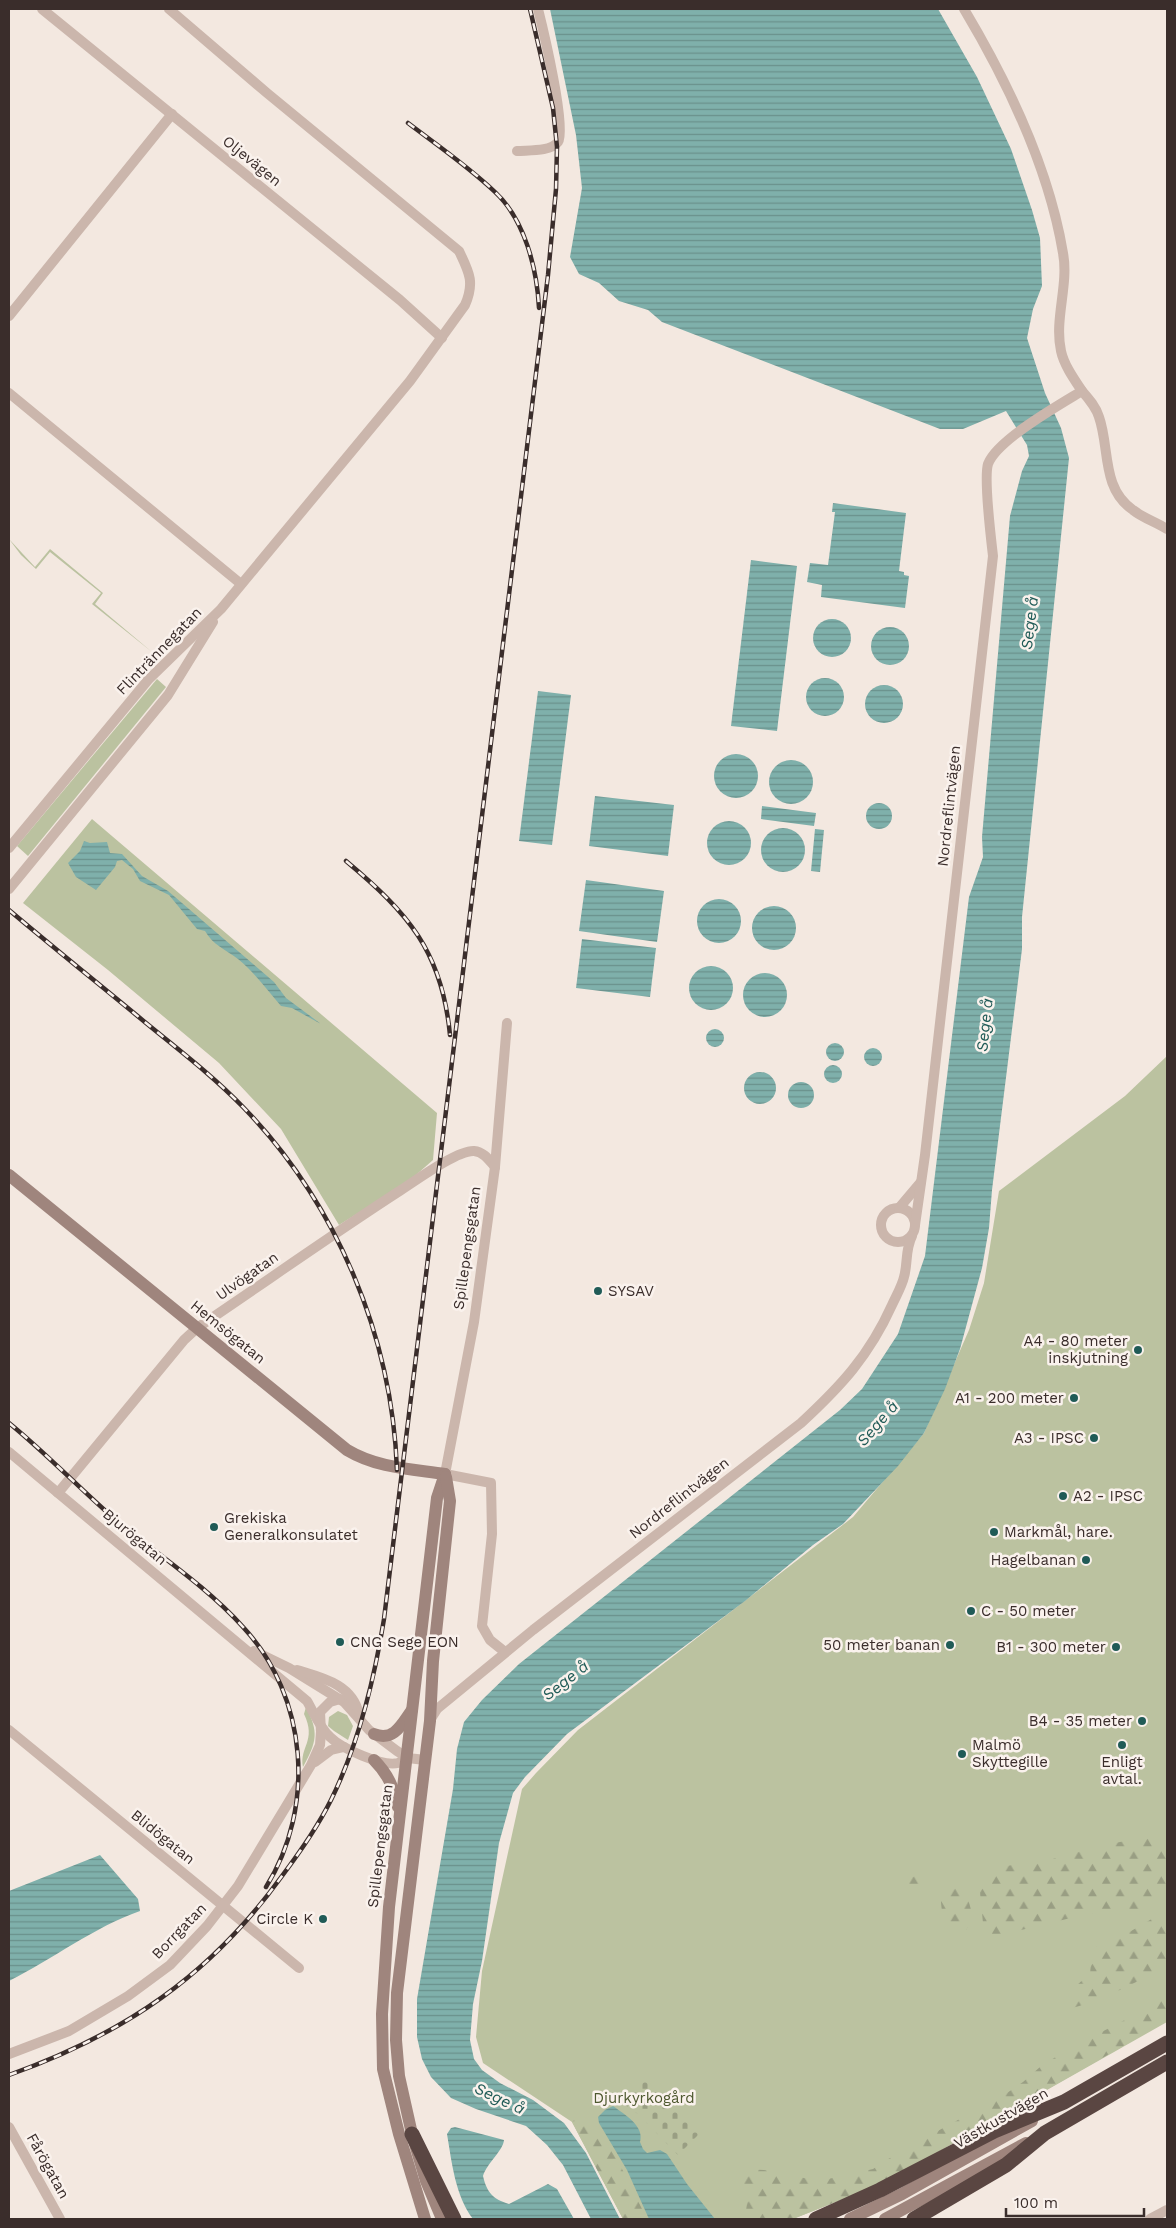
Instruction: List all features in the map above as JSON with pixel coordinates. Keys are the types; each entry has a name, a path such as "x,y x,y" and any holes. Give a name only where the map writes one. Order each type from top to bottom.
{"highway":[{"name":"Västkustvägen","path":"1064,2102 1167,2043"},
{"path":"914,2219 1006,2165 1045,2133 1167,2062"},
{"path":"816,2219 888,2186 994,2131 1064,2102"},
{"path":"412,2134 454,2219"}],"street":[{"name":"Oljevägen","path":"42,9 400,300 442,338"},
{"path":"169,9 267,93 459,251 471,280 470,294 465,305 410,381 221,609"},
{"path":"517,152 547,148 556,144 559,140 560,129 554,83 538,9"},
{"path":"964,9 991,55 1010,96 1041,170 1055,211 1064,256 1059,335 1061,353 1082,391 1094,405 1100,418 1111,482 1120,497 1132,510 1167,529"},
{"path":"9,316 172,114"},
{"name":"Nordreflintvägen","path":"915,1225 922,1181 993,556 988,466 995,452 1006,441 1082,391"},
{"path":"9,393 241,584"},
{"name":"Flintrännegatan","path":"9,848 148,680 221,609"},
{"name":"Flintrännegatan","path":"9,889 168,695 221,609"},
{"name":"Spillepengsgatan","path":"425,2219 399,2134 382,2069 385,1947 438,1498 445,1474 474,1322 495,1167 507,1023"},
{"name":"Ulvögatan","path":"58,1492 184,1340 197,1328 334,1233 439,1166 463,1153 475,1151 485,1156 495,1167"},
{"name":"Hemsögatan","path":"9,1175 326,1434 360,1458 397,1468 445,1474"},
{"path":"905,1265 891,1241 882,1233 881,1221 886,1212 899,1208 922,1181"},
{"path":"891,1241 902,1242 912,1236 915,1225 912,1214 899,1208"},
{"name":"Nordreflintvägen","path":"430,1721 437,1709 505,1652 801,1423 837,1389 862,1358 886,1318 904,1277 907,1246 912,1236"},
{"name":"Bjurögatan","path":"9,1452 308,1702 331,1738 344,1748 374,1760 393,1764 408,1758"},
{"path":"445,1474 491,1483 492,1534 482,1626 490,1640 505,1652"},
{"name":"Spillepengsgatan","path":"442,2219 426,2181 412,2134 399,2076 396,2040 397,1993 430,1721 433,1661 450,1501 445,1474"},
{"name":"Bjurögatan","path":"242,1646 289,1668 340,1699 351,1708 374,1734 408,1758 424,1760"},
{"name":"Bjurögatan","path":"289,1668 338,1684 354,1699 360,1720"},
{"name":"Borrgatan","path":"9,2054 69,2031 128,1996 170,1964 224,1906 238,1886 311,1765 320,1745 320,1712 330,1702 340,1699"},
{"path":"374,1734 381,1737 398,1731 413,1708"},
{"name":"Blidögatan","path":"9,1730 299,1968"},
{"name":"Borrgatan","path":"311,1765 324,1754 337,1748 344,1748"},
{"path":"374,1760 388,1776 394,1789 400,1817"},
{"name":"Västkustvägen","path":"850,2219 910,2189 1064,2102"},
{"name":"Fårögatan","path":"9,2127 60,2219"},
{"path":"885,2219 1045,2133"},
{"path":"1150,2219 1167,2210"}],"green space":[{"path":"9,539 35,567 50,549 103,593 95,604 152,652 92,604 101,593 50,552 36,569 21,555"},
{"path":"157,679 166,687 28,856 17,846"},
{"path":"92,819 437,1113 433,1160 408,1182 339,1225 281,1129 219,1063 108,970 23,903"},
{"path":"1167,1056 1167,2022 883,2183 793,2219 623,2219 572,2122 483,2063 476,2037 482,1971 522,1789 578,1730 853,1517 924,1433 969,1330 984,1283 999,1191 1125,1096"},
{"path":"306,1707 313,1723 315,1737 314,1744 303,1767 303,1754 309,1731 304,1714"},
{"path":"338,1711 347,1715 353,1726 348,1740 328,1726 329,1717"},
{"path":"1139,1838 1167,1840 1167,1892 1150,1906 1129,1913 1087,1914 1000,1935 992,1936 987,1933 983,1923 979,1882 988,1872 1002,1867 1049,1860"},
{"path":"920,1875 926,1881 924,1886 911,1892 906,1886 907,1881"},
{"path":"958,1884 965,1888 973,1917 966,1930 951,1927 944,1920 943,1915 940,1894 948,1887"},
{"path":"1167,1910 1167,1965 1134,1983 1096,2000 1072,2008 1068,2005 1075,1987 1090,1975 1092,1949 1126,1934"},
{"path":"1167,1998 1167,2021 883,2183 793,2219 745,2219 747,2203 737,2185 742,2169 764,2170 819,2181 873,2169 899,2152 1004,2095 1040,2067 1065,2051"},
{"name":"Djurkyrkogård","path":"645,2076 699,2134 678,2155 638,2114 618,2100"},
{"path":"587,2114 612,2149 647,2219 623,2219 572,2122 580,2115"}],"water":[{"name":"Sege å","path":"550,9 938,9 977,77 1011,149 1032,210 1040,238 1042,286 1033,309 1027,338 1045,393 1061,428 1069,458 1022,917 1022,949 989,1228 982,1268 960,1349 945,1389 924,1433 898,1466 843,1524 813,1545 745,1601 567,1734 525,1777 513,1793 499,1843 482,1961 473,2004 470,2040 474,2059 482,2070 500,2083 533,2100 564,2123 586,2153 620,2219 591,2219 563,2165 547,2145 526,2126 476,2109 451,2098 431,2077 422,2059 417,2037 417,1999 453,1789 457,1749 464,1722 482,1700 519,1664 840,1410 862,1389 898,1334 925,1256 969,897 983,857 982,837 1010,516 1022,471 1029,456 1027,445 1006,411 963,429 940,429 662,322 648,310 619,301 599,283 579,274 570,257 582,188 576,135"},
{"path":"833,503 906,513 899,571 909,576 905,608 821,597 822,585 807,582 810,563 828,565 835,512 832,512"},
{"path":"751,560 797,566 777,731 731,726"},
{"path":"832,619 839,620 845,625 850,631 850,645 845,651 839,656 832,657 825,656 819,651 814,645 813,638 814,631 819,625 825,620"},
{"path":"890,627 897,628 903,633 908,639 908,653 903,659 897,664 890,665 883,664 877,659 872,653 871,646 872,639 877,633 883,628"},
{"path":"825,678 832,679 838,684 843,690 843,704 838,710 832,715 825,716 818,715 812,710 807,704 806,697 807,690 812,684 818,679"},
{"path":"884,685 891,686 897,691 902,697 902,711 897,717 891,722 884,723 877,722 871,717 866,711 865,704 866,697 871,691 877,686"},
{"path":"538,691 571,695 552,845 519,841"},
{"path":"736,754 748,758 754,764 758,776 754,788 748,794 736,798 724,794 718,788 714,776 718,764 724,758"},
{"path":"791,760 803,764 809,770 813,782 809,794 803,800 791,804 779,800 773,794 769,782 773,770 779,764"},
{"path":"595,796 674,805 668,856 589,846"},
{"path":"879,803 888,807 892,816 888,825 879,829 870,825 866,816 870,807"},
{"path":"762,806 816,813 814,826 761,819"},
{"path":"729,821 741,825 747,831 751,843 747,855 741,861 729,865 717,861 711,855 707,843 711,831 717,825"},
{"path":"783,828 795,832 801,838 805,850 801,862 795,868 783,872 771,868 765,862 761,850 765,838 771,832"},
{"path":"815,829 824,830 820,872 811,871"},
{"path":"84,841 90,843 107,842 110,853 122,854 142,876 168,891 274,982 286,998 321,1024 292,1008 281,1006 244,964 216,943 205,931 197,929 169,895 140,881 133,869 122,860 117,861 115,867 96,890 76,877 68,863 80,851"},
{"path":"586,880 664,891 657,942 579,931"},
{"path":"719,899 731,903 737,909 741,921 737,933 731,939 719,943 707,939 701,933 697,921 701,909 707,903"},
{"path":"774,906 786,910 792,916 796,928 792,940 786,946 774,950 762,946 756,940 752,928 756,916 762,910"},
{"path":"582,939 656,948 650,997 576,988"},
{"path":"711,966 723,970 729,976 733,988 729,1000 723,1006 711,1010 699,1006 693,1000 689,988 693,976 699,970"},
{"path":"765,973 777,977 783,983 787,995 783,1007 777,1013 765,1017 753,1013 747,1007 743,995 747,983 753,977"},
{"path":"711,1029 719,1029 724,1034 722,1045 711,1047 706,1042 706,1034"},
{"path":"835,1043 841,1046 844,1052 841,1058 835,1061 829,1058 826,1052 829,1046"},
{"path":"873,1048 881,1053 882,1057 877,1065 873,1066 865,1061 864,1057 869,1049"},
{"path":"833,1065 841,1070 842,1074 837,1082 833,1083 825,1078 824,1074 829,1066"},
{"path":"760,1072 766,1073 771,1077 775,1082 775,1094 771,1099 766,1103 760,1104 754,1103 749,1099 745,1094 744,1088 745,1082 749,1077 754,1073"},
{"path":"801,1082 810,1086 814,1095 810,1104 801,1108 792,1104 788,1095 792,1086"},
{"path":"100,1855 138,1899 140,1911 90,1934 9,1981 9,1891"},
{"path":"613,2106 637,2126 641,2136 640,2142 647,2153 660,2150 667,2154 687,2184 715,2219 649,2219 627,2170 599,2123 598,2117 605,2110"},
{"path":"455,2127 504,2140 483,2176 486,2187 492,2195 509,2204 548,2184 557,2189 574,2219 473,2219 462,2200 453,2167 447,2134 451,2128"}],"railway":[{"path":"9,2075 51,2059 90,2041 127,2020 162,1998 225,1944 254,1912 282,1876 302,1848 331,1800 350,1756 370,1688 384,1619 548,275 556,189 557,147 553,108 530,9"},
{"path":"408,123 475,174 505,203 514,216 528,246 536,277 539,308"},
{"path":"346,861 387,898 418,936 430,957 439,980 446,1006 450,1035"},
{"path":"9,910 220,1085 243,1107 276,1145 306,1186 332,1229 353,1275 371,1322 384,1370 393,1420 397,1470"},
{"path":"9,1423 118,1522 214,1598 243,1627 265,1655 281,1686 292,1719 298,1753 298,1788 293,1822 282,1856 266,1887"}],"place":[{"name":"SYSAV","path":"598,1291"},
{"name":"A4 - 80 meter inskjutning","path":"1138,1350"},
{"name":"A1 - 200 meter","path":"1074,1398"},
{"name":"A3 - IPSC","path":"1094,1438"},
{"name":"A2 - IPSC","path":"1063,1496"},
{"name":"Grekiska Generalkonsulatet","path":"214,1527"},
{"name":"Markmål, hare.","path":"994,1532"},
{"name":"Hagelbanan","path":"1086,1560"},
{"name":"C - 50 meter","path":"971,1611"},
{"name":"CNG Sege EON","path":"340,1642"},
{"name":"50 meter banan","path":"950,1645"},
{"name":"B1 - 300 meter","path":"1116,1647"},
{"name":"B4 - 35 meter","path":"1142,1721"},
{"name":"Enligt avtal.","path":"1122,1745"},
{"name":"Malmö Skyttegille","path":"962,1754"},
{"name":"Circle K","path":"323,1919"}]}
